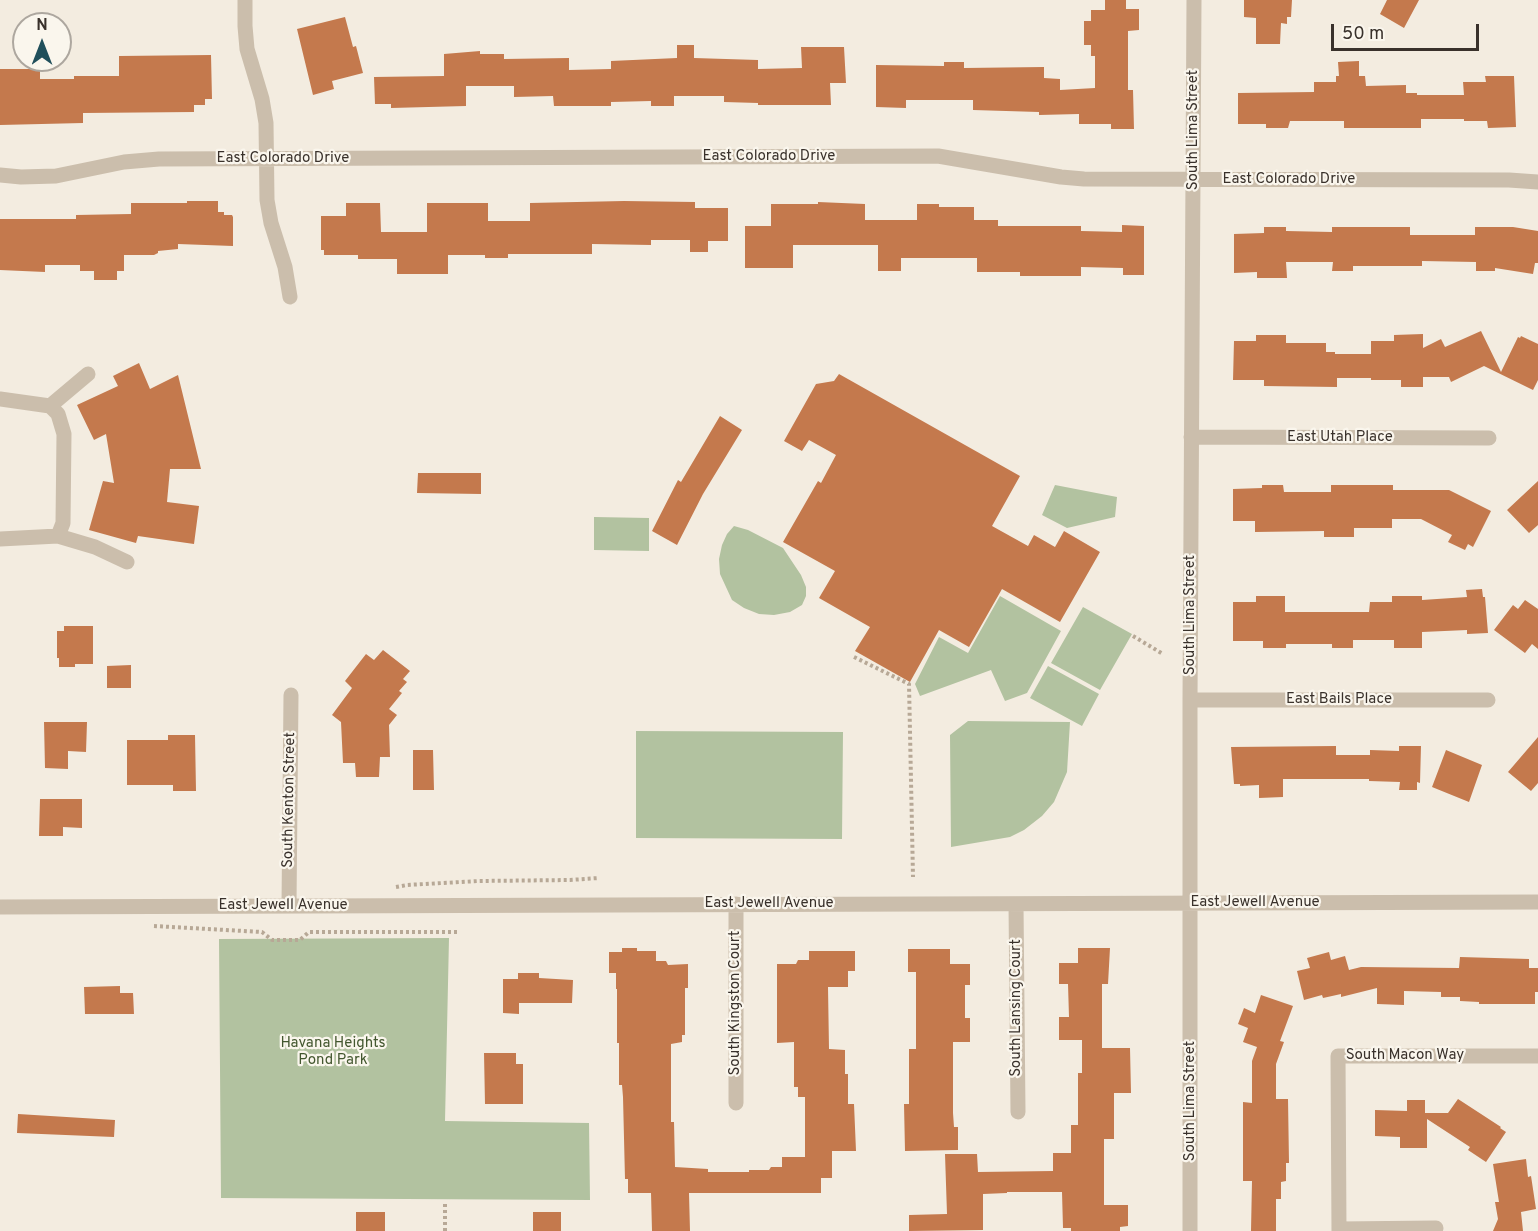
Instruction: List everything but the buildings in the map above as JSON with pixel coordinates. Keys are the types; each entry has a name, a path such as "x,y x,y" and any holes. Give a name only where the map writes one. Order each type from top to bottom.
{"street":[{"path":"245,0 247,49 263,107 267,200 271,223 285,267 290,297"},
{"name":"South Lima Street","path":"1190,1231 1194,0"},
{"name":"East Colorado Drive","path":"0,175 56,176 124,162 159,159 938,156 1060,177 1538,182"},
{"path":"50,406 88,374"},
{"path":"0,399 50,406 58,414 64,434 63,523 58,536"},
{"name":"East Utah Place","path":"1191,437 1489,438"},
{"path":"0,539 58,536 95,547 127,562"},
{"name":"South Kenton Street","path":"289,906 291,695"},
{"name":"East Bails Place","path":"1190,700 1488,700"},
{"name":"East Jewell Avenue","path":"0,907 1538,902"},
{"name":"South Lansing Court","path":"1016,903 1018,1112"},
{"name":"South Kingston Court","path":"736,904 736,1103"},
{"name":"South Macon Way","path":"1436,1228 1339,1230 1338,1056 1538,1056"}],"path":[{"path":"1132,636 1163,654"},
{"path":"854,657 909,684 913,877"},
{"path":"393,888 406,885 479,881 598,878"},
{"path":"221,930 262,932 272,940 300,940 309,932 459,932"},
{"path":"445,1203 445,1231"}],"green space":[{"path":"1055,485 1117,497 1115,517 1067,528 1042,515"},
{"path":"594,517 649,518 649,551 594,550"},
{"path":"734,526 748,530 783,548 806,587 806,596 802,605 790,612 774,615 759,614 732,600 720,574 719,559 727,534"},
{"path":"1000,596 1061,631 1027,693 1005,701 991,670 920,696 915,684 939,637 968,653"},
{"path":"1083,607 1132,634 1100,690 1051,663"},
{"path":"1048,666 1099,694 1082,726 1030,698"},
{"path":"968,721 1070,722 1067,772 1054,802 1042,816 1024,830 1010,837 951,847 950,735"},
{"path":"636,731 843,732 842,839 636,838"},
{"name":"Havana Heights Pond Park","path":"449,938 445,1121 589,1123 590,1200 221,1198 219,939"}]}
